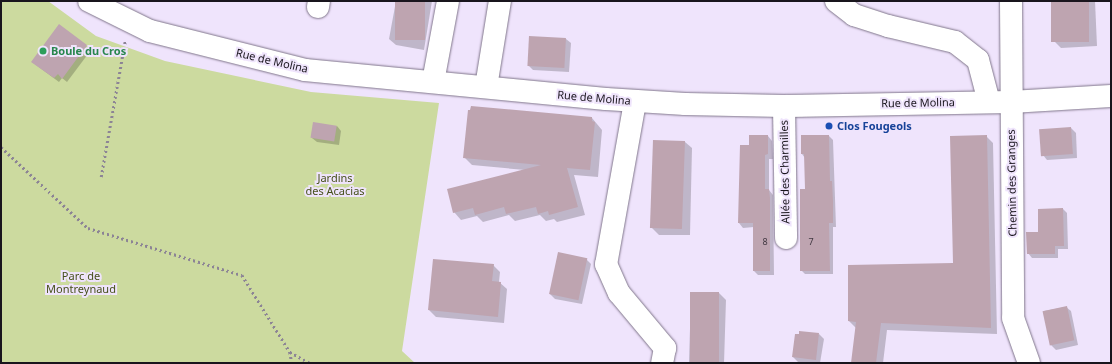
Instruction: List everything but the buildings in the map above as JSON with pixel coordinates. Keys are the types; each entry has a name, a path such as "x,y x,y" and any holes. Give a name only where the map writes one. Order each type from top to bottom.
{"street":[{"name":"Rue de Molina","path":"89,1 150,31 305,70 635,102 784,106 1011,102 1111,96"},
{"path":"433,82 448,1"},
{"path":"486,87 500,1"},
{"path":"836,1 854,15 868,20 955,42 978,60 989,102"},
{"name":"Chemin des Granges","path":"1011,1 1013,318 1029,363"},
{"path":"635,102 606,264 619,293 665,348 662,363"},
{"name":"Allée des Charmilles","path":"784,106 786,238"}],"path":[{"path":"101,177 129,21"},
{"path":"1,147 88,228 242,275 290,352 292,363"},
{"path":"290,352 310,363"}],"green space":[{"path":"1,1 48,1 96,36 165,61 311,92 439,103 402,351 415,363 1,363"}],"place":[{"name":"Boule du Cros","path":"43,51"},
{"name":"Clos Fougeols","path":"829,126"}],"park label":[{"name":"Jardins des Acacias","path":"335,185"},
{"name":"Parc de Montreynaud","path":"81,283"}]}
